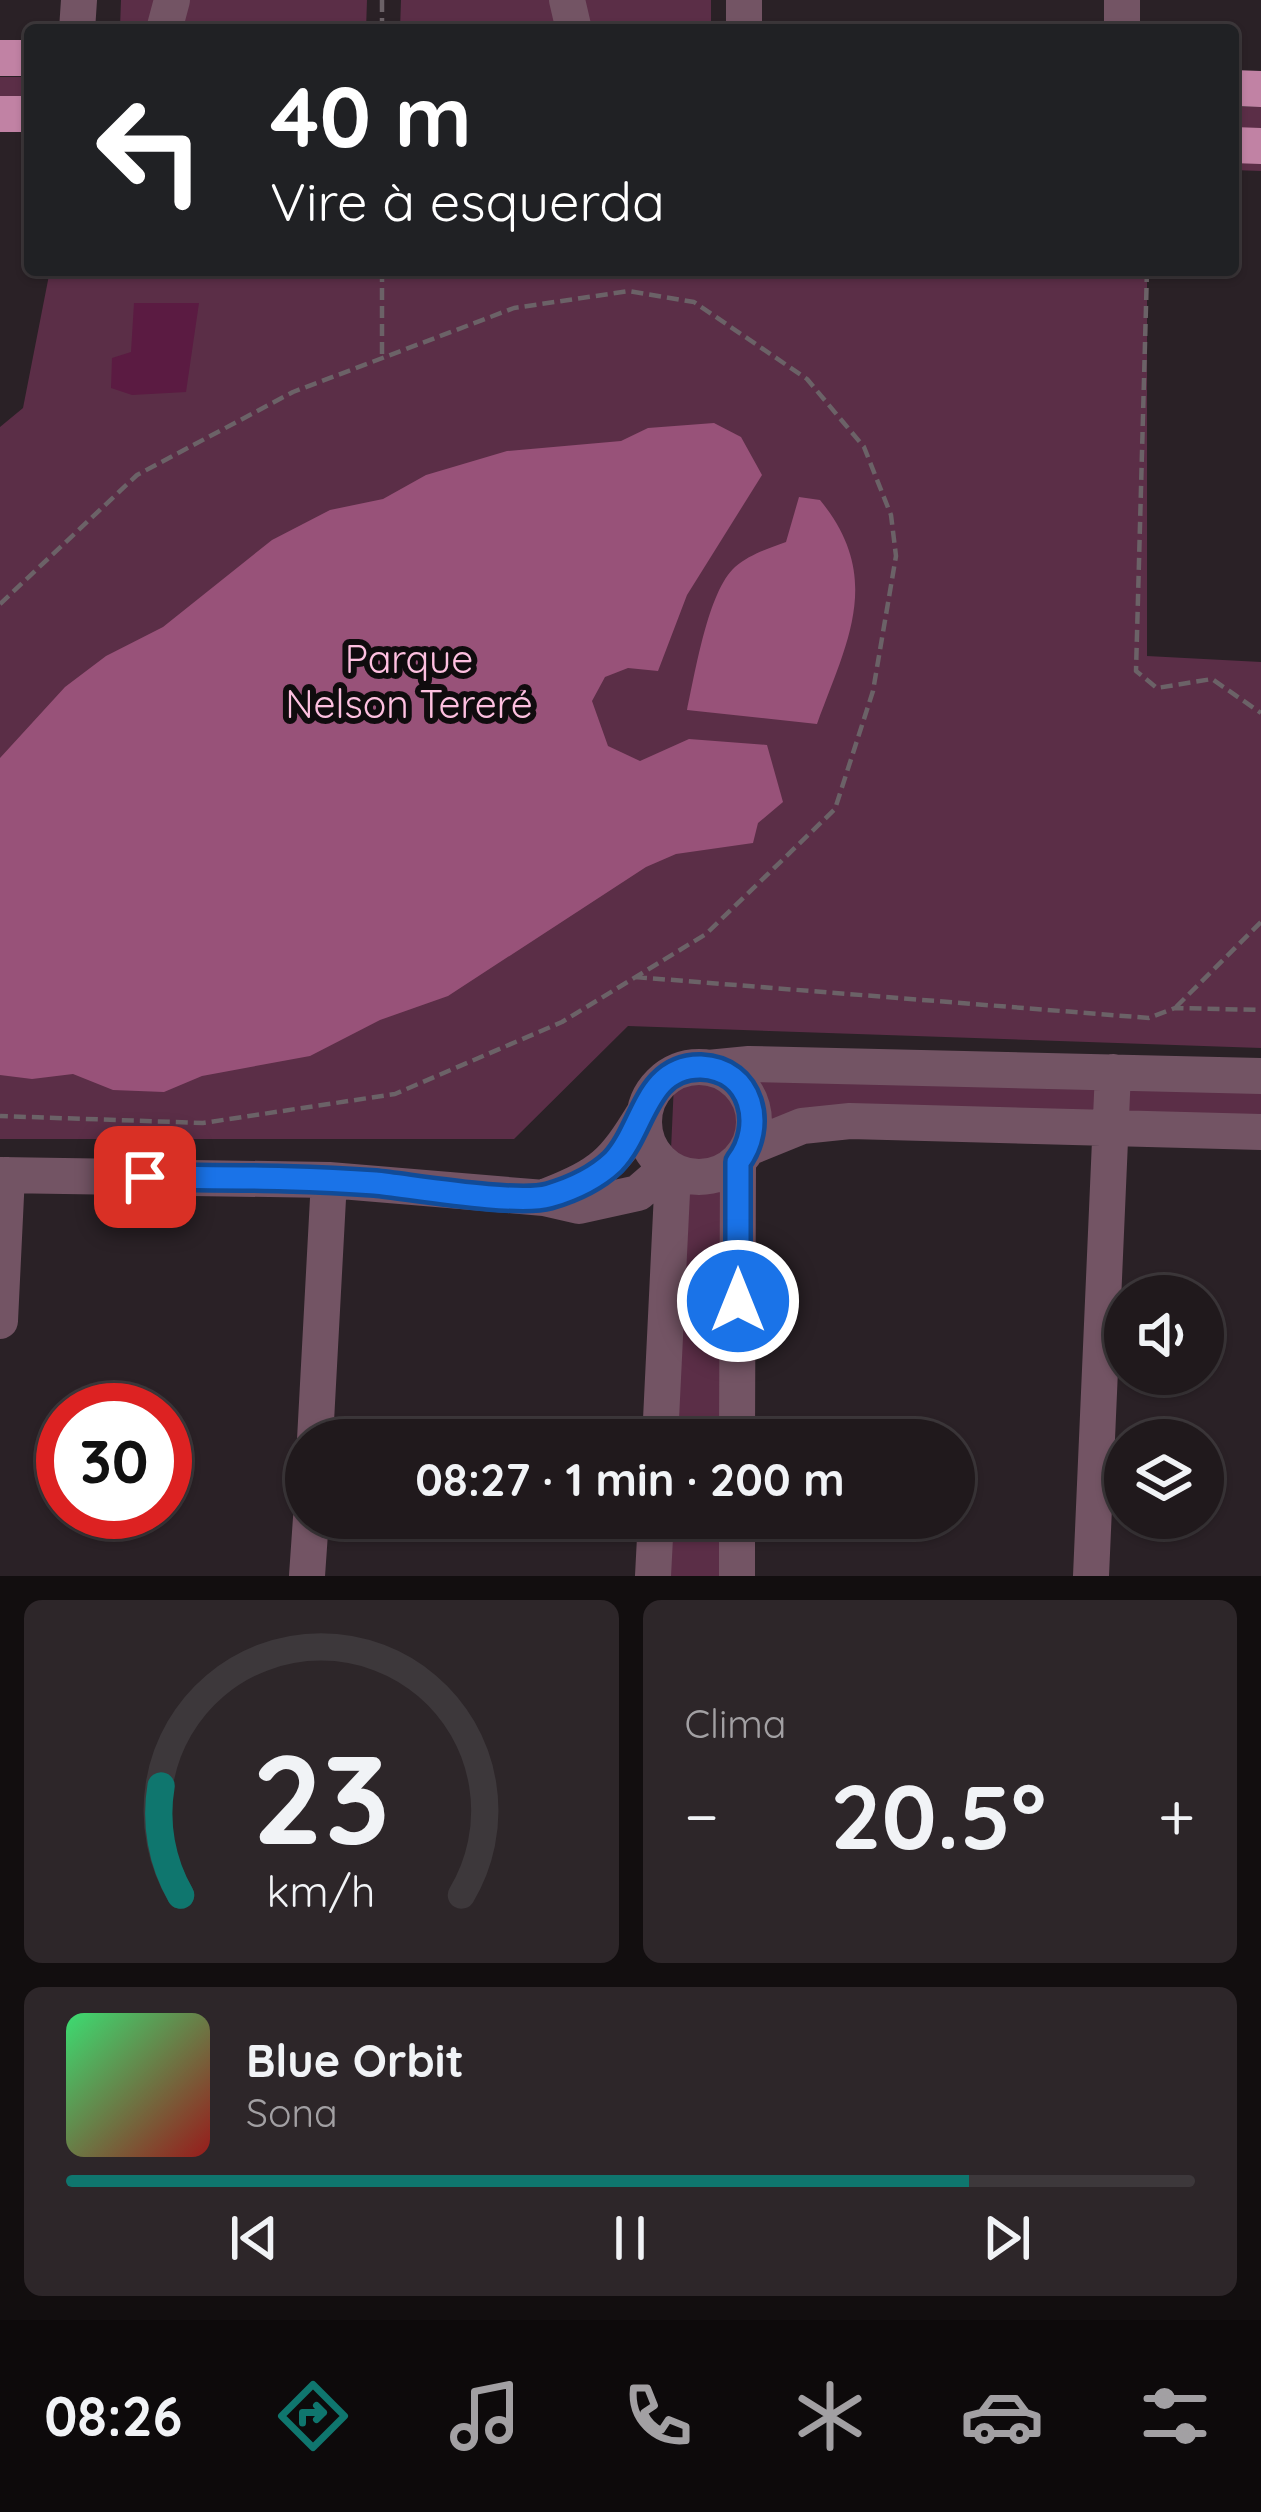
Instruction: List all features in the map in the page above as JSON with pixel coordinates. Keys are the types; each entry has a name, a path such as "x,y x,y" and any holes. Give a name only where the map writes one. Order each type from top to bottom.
{"street":[{"path":"544,1198 591,1180 616,1159 650,1096 674,1072 749,1064 1261,1076"},
{"path":"708,1067 724,1073 748,1098 754,1114 743,1155 737,1419"},
{"path":"1091,1576 1113,1072"},
{"path":"644,1113 649,1147 670,1170 707,1178 802,1126 850,1121 1261,1132"},
{"path":"0,1321 3,1175 329,1180 544,1198 579,1206 638,1193 670,1170"},
{"path":"661,1419 670,1170"},
{"path":"316,1419 329,1180"},
{"path":"308,1576 309,1539"},
{"path":"653,1576 655,1539"},
{"path":"737,1539 737,1576"}],"path":[{"path":"382,276 382,358"},
{"path":"1147,276 1136,670 1157,688 1212,679 1261,713"},
{"path":"0,604 137,475 293,392 514,308 628,291 694,302 807,379 864,447 891,515 896,556 873,692 835,809 706,934 562,1022 394,1094 203,1123 0,1116"},
{"path":"1175,1008 1229,948 1261,922"},
{"path":"635,977 1149,1018 1175,1008 1261,1010"}],"green space":[{"path":"121,0 162,0 153,24 120,24"},
{"path":"178,0 367,0 366,24 172,24"},
{"path":"401,0 559,0 568,24 400,24"},
{"path":"573,0 711,0 711,24 580,24"},
{"path":"0,77 24,77 24,124 0,124"},
{"path":"1239,107 1261,107 1261,171 1239,170"},
{"name":"Parque Nelson Tereré","path":"49,276 1147,276 1147,656 1261,662 1261,1048 628,1026 514,1139 0,1139 0,427 23,408"},
{"path":"718,1058 1261,1063 1261,1116 754,1127 744,1419 659,1419 674,1083"},
{"path":"654,1539 740,1539 739,1576 652,1576"}],"shaded area":[{"path":"714,423 741,437 762,475 687,595 658,671 628,668 605,677 592,701 608,746 640,761 689,739 767,745 783,802 758,823 753,843 676,854 646,867 448,996 380,1020 310,1056 202,1076 164,1092 113,1090 73,1074 32,1079 0,1075 0,758 65,687 106,656 163,627 272,540 330,510 383,499 426,475 507,451 621,441 648,428"},
{"path":"799,497 820,500 839,529 851,556 855,584 848,638 817,724 687,710 717,594 735,567 786,542"}],"building":[{"path":"134,303 199,303 186,392 132,395 111,388 112,358 131,352"}],"route":[{"path":"145,1177 329,1180 544,1198 591,1180 616,1159 660,1082 674,1072 708,1067 738,1083 754,1114 754,1132 738,1162 738,1301"}]}
